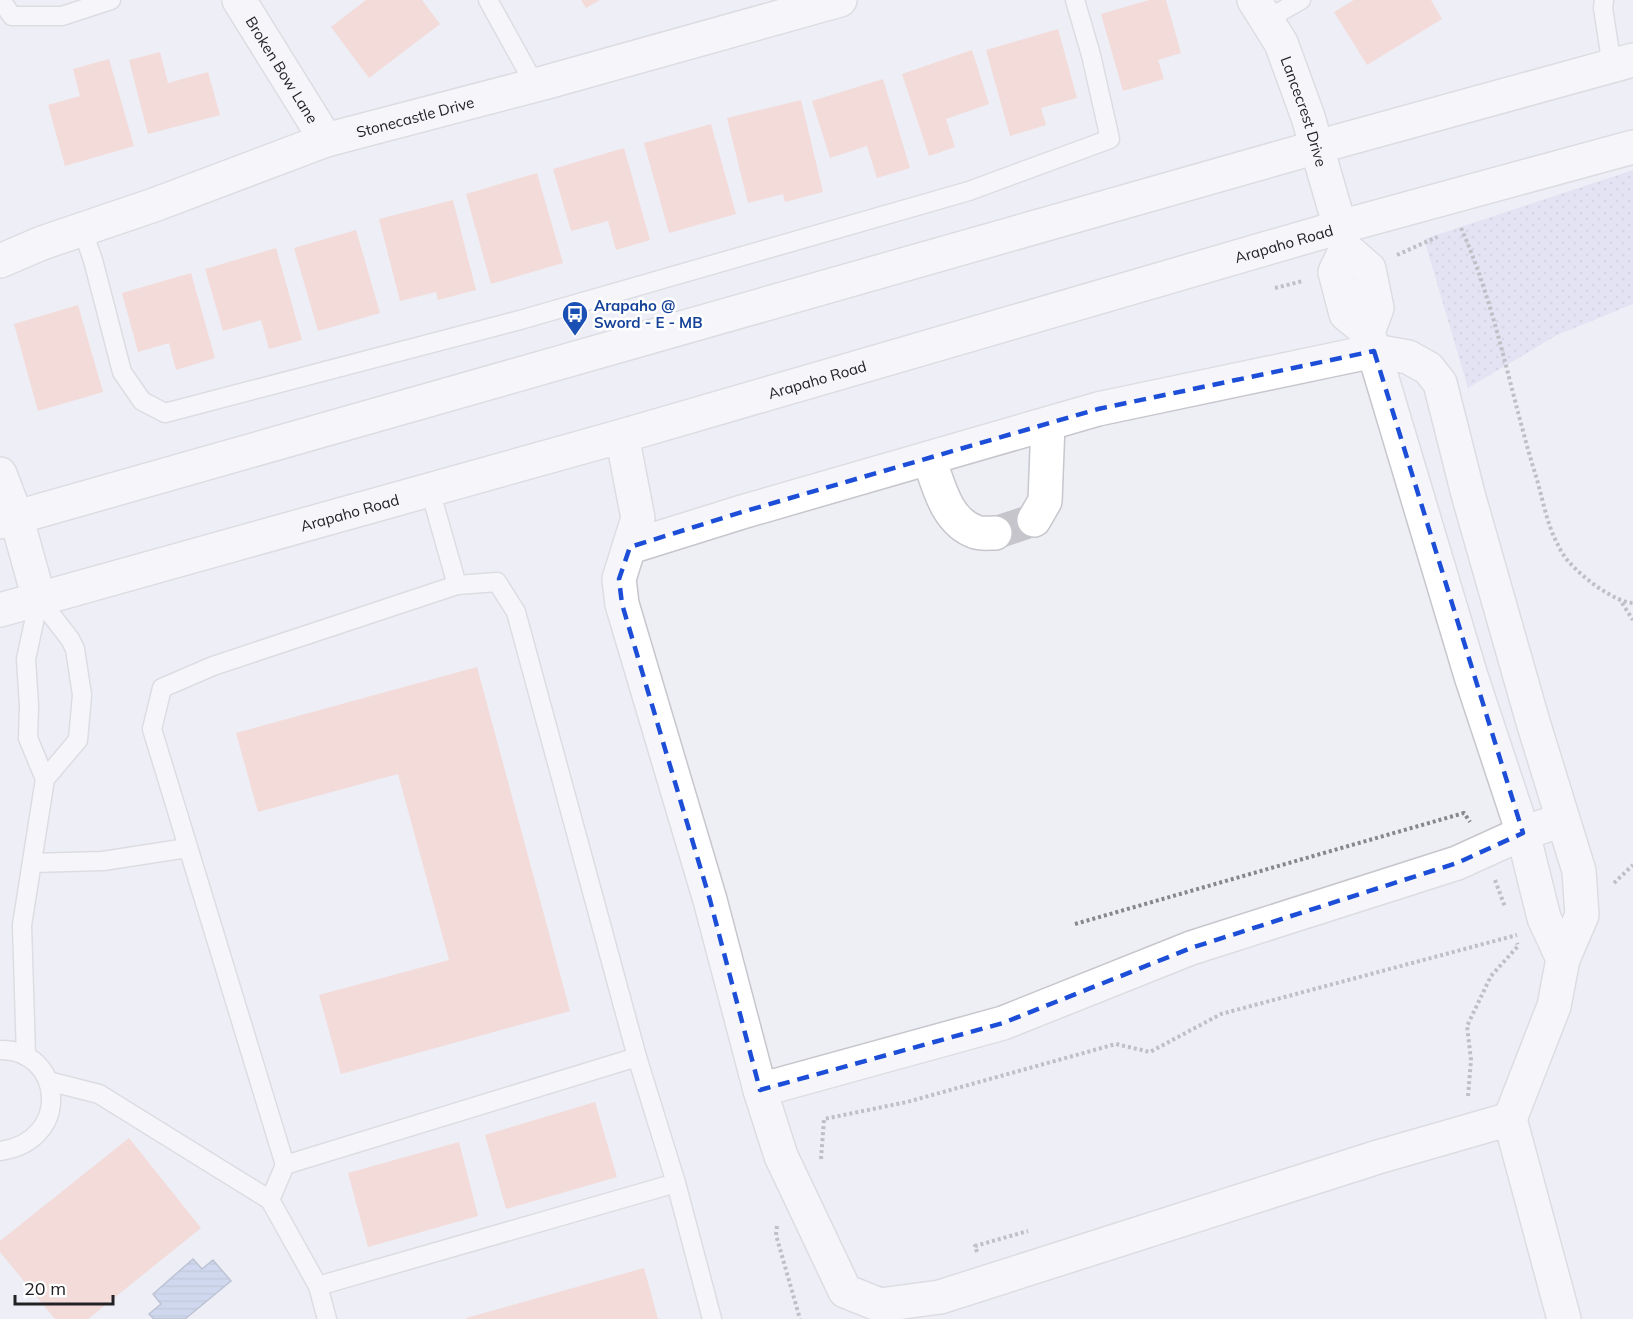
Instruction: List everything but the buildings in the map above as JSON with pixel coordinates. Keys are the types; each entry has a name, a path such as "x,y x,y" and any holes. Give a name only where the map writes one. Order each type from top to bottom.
{"street":[{"name":"Broken Bow Lane","path":"239,0 326,141"},
{"name":"Stonecastle Drive","path":"0,261 42,243 154,205 326,141 535,85 753,11 840,0"},
{"name":"Lancecrest Drive","path":"1260,10 1281,43 1317,147 1346,253 1369,269 1377,308 1371,341"},
{"path":"8,519 1317,147 1623,63"},
{"name":"Arapaho Road","path":"0,610 622,436 1346,253 1633,147"},
{"path":"1371,341 1471,676 1523,833 1544,918 1563,959"},
{"path":"630,547 742,512 1098,409 1371,341 1428,368 1440,383 1471,505 1562,820 1580,871 1582,915 1563,959 1554,1006 1510,1119 1564,1319"},
{"path":"1034,520 1045,501 1048,424"},
{"path":"622,436 638,518 619,579 622,604 710,900 759,1090 781,1156 845,1292 880,1305 943,1308 986,1283 1378,1157 1510,1119"},
{"path":"928,458 944,502 963,526 978,533 995,533"},
{"path":"0,474 8,519 39,599"},
{"path":"759,1090 1003,1023 1191,948 1456,863 1523,833 1562,820"}],"lane":[{"path":"1,0 12,16 62,16 111,0"},
{"path":"488,0 535,85"},
{"path":"82,230 93,260 122,372 142,401 165,413 520,320 969,191 1110,138 1091,55 1075,0"},
{"path":"1260,10 1301,0"},
{"path":"1604,0 1603,8 1623,63"},
{"path":"430,490 457,585"},
{"path":"270,1200 285,1165 152,729 162,688 213,666 457,585 498,582 516,612 712,1319"},
{"path":"26,1056 22,925 45,779 28,738 29,706 26,659 39,599"},
{"path":"39,599 75,649 82,694 78,740 45,779"},
{"path":"32,863 103,861 187,848"},
{"path":"0,1050 10,1050 26,1056 39,1066 48,1081 51,1097 50,1114 42,1129 30,1141 16,1149 0,1151"},
{"path":"285,1165 638,1057"},
{"path":"48,1081 99,1094 270,1200 318,1286 327,1319"},
{"path":"318,1286 676,1184"}],"path":[{"path":"1459,224 1474,256 1556,541 1568,562 1622,602 1633,620"},
{"path":"1275,288 1346,253 1403,253 1440,235"},
{"path":"1622,602 1633,603"},
{"path":"1075,924 1464,813 1479,833 1507,914"},
{"path":"1581,909 1601,895 1633,865"},
{"path":"1467,1105 1471,1059 1467,1026 1491,976 1518,946 1511,925"},
{"path":"800,1319 776,1235 777,1203 820,1171 824,1119 907,1102 1116,1044 1150,1052 1221,1014 1548,927"},
{"path":"986,1283 975,1246 1032,1230"}],"highlighted area":[{"path":"1374,351 1523,833 1457,863 1191,948 1003,1023 760,1090 710,900 622,604 619,579 630,547 742,512 1098,409"}],"shaded area":[{"path":"1633,170 1633,304 1557,335 1468,388 1424,239"},
{"path":"193,1259 202,1269 213,1260 231,1281 185,1319 154,1319 149,1314 161,1304 153,1294"}],"tunnel":[{"path":"995,533 1034,520"}],"place":[{"name":"Arapaho @ Sword - E - MB","path":"575,337"}]}
